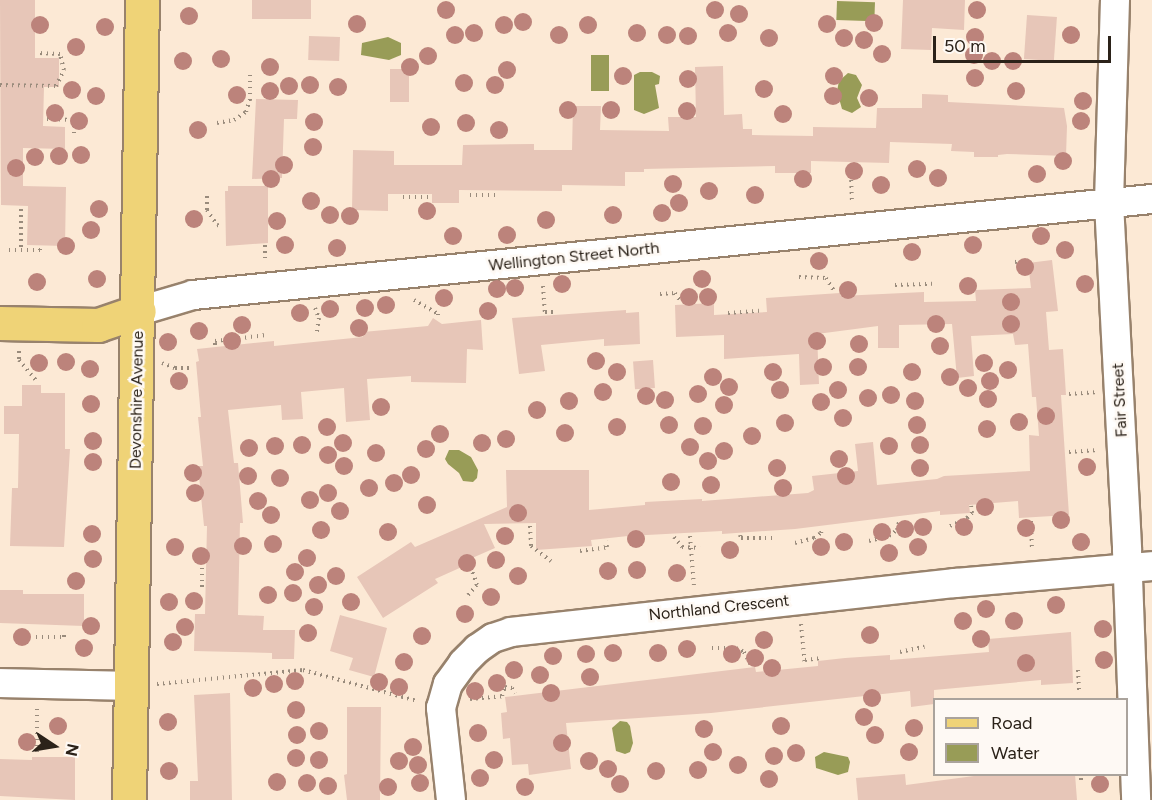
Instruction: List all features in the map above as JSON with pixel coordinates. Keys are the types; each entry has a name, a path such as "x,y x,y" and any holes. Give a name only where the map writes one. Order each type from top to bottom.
{"main road":[{"name":"Devonshire Avenue","path":"129,800 139,311 142,0"},
{"name":"Wellington Street North","path":"10,334 98,325 139,311"}],"street":[{"name":"Fair Street","path":"1115,0 1109,203 1140,567 1136,800"},
{"name":"Wellington Street North","path":"139,311 193,295 1152,199"},
{"name":"Northland Crescent","path":"443,700 448,684 463,663 477,649 493,638 512,632 799,600 1140,567"},
{"path":"0,683 131,686"},
{"path":"443,700 451,800"}],"path":[{"path":"0,86 56,86 63,70 60,54 39,53"},
{"path":"217,123 234,120 247,109 250,72"},
{"path":"247,109 253,113"},
{"path":"47,119 74,120 74,138"},
{"path":"851,174 852,210"},
{"path":"470,195 497,195"},
{"path":"207,196 207,210 217,225 222,226"},
{"path":"403,197 428,197"},
{"path":"21,209 21,250"},
{"path":"265,245 266,270"},
{"path":"9,250 40,250 40,247"},
{"path":"1015,262 1033,260"},
{"path":"799,277 826,278 831,282 834,291"},
{"path":"542,279 545,312 553,312"},
{"path":"895,285 932,284"},
{"path":"660,294 675,293 681,302"},
{"path":"413,300 438,314 438,319"},
{"path":"312,303 319,318 316,336"},
{"path":"728,313 759,311"},
{"path":"10,334 19,360 36,380"},
{"path":"215,345 215,341 267,335"},
{"path":"160,362 175,368 193,368"},
{"path":"1069,394 1101,392"},
{"path":"1069,452 1104,450"},
{"path":"950,526 967,519 972,513 971,506"},
{"path":"1031,521 1032,559"},
{"path":"868,541 889,536 897,530 899,522"},
{"path":"530,526 531,546 551,561"},
{"path":"795,543 814,538 822,533 822,530"},
{"path":"740,535 741,538 772,538"},
{"path":"690,536 694,590"},
{"path":"674,537 682,547 700,548"},
{"path":"580,552 607,547 606,541"},
{"path":"468,595 477,585 471,568 472,561"},
{"path":"202,564 202,587"},
{"path":"799,600 805,662 822,658"},
{"path":"36,637 63,637 64,635"},
{"path":"900,652 924,647"},
{"path":"712,648 736,648 744,652 751,664"},
{"path":"131,686 303,670 443,700 502,696 505,687 512,688 515,693"},
{"path":"1078,670 1079,692"},
{"path":"37,701 37,753"}],"water":[{"path":"837,1 875,2 874,21 836,20"},
{"path":"388,37 401,43 401,55 389,60 361,55 362,43"},
{"path":"591,55 609,55 609,91 591,91"},
{"path":"640,72 652,72 660,76 659,84 655,85 659,108 644,114 634,110 634,75"},
{"path":"848,73 856,75 862,85 857,98 861,107 852,113 842,109 837,91 839,81"},
{"path":"449,450 459,450 471,457 478,470 477,478 473,482 463,481 459,473 448,464 445,459"},
{"path":"620,721 627,722 630,726 633,743 630,752 625,754 616,751 612,728"},
{"path":"824,752 848,757 850,762 848,772 838,775 816,768 815,757"}],"building":[{"path":"0,0 35,0 35,58 59,58 59,87 44,87 43,126 65,127 65,149 23,148 23,186 66,187 65,246 27,245 28,206 1,205"},
{"path":"252,0 311,0 311,19 252,19"},
{"path":"903,0 965,0 964,30 932,28 931,50 901,49"},
{"path":"1027,15 1057,17 1054,61 1024,59"},
{"path":"309,36 340,37 339,61 308,60"},
{"path":"723,66 724,115 742,114 743,129 752,129 752,135 813,136 813,127 876,128 877,108 922,108 922,94 948,95 948,102 1064,108 1067,126 1066,156 1007,154 998,155 998,157 974,157 974,152 951,151 952,144 890,142 889,163 811,161 811,173 775,173 775,166 644,169 644,172 625,172 625,186 562,185 562,191 459,190 459,203 432,203 432,194 388,194 388,211 352,210 353,150 394,151 394,165 462,165 463,145 534,144 534,150 572,150 573,106 601,106 600,130 669,131 668,117 696,117 695,67"},
{"path":"390,69 409,69 409,102 390,102"},
{"path":"256,99 298,100 297,119 284,119 282,178 252,179"},
{"path":"228,186 268,186 268,243 226,246 225,191 228,191"},
{"path":"1052,260 1058,311 1046,312 1049,350 1063,349 1066,395 1061,395 1069,515 1019,518 1018,501 969,505 970,513 940,515 940,511 795,529 722,534 722,531 628,536 591,540 592,546 536,550 536,523 484,524 495,548 463,562 464,566 435,579 438,583 383,618 357,577 411,542 415,547 507,507 506,470 589,470 589,510 645,505 645,502 702,499 702,501 808,493 814,490 812,476 858,471 855,444 873,442 877,485 937,479 944,476 1030,471 1029,435 1039,436 1036,397 1032,397 1028,344 1015,345 1013,334 971,336 974,376 957,378 952,324 899,325 899,348 878,348 878,326 817,334 819,384 800,385 799,354 724,359 724,335 676,337 675,305 714,303 714,315 767,312 766,298 840,293 841,296 924,292 924,302 976,301 975,290 1031,288 1028,263"},
{"path":"626,310 626,313 639,312 640,344 604,346 604,339 541,345 545,371 519,374 512,318"},
{"path":"433,318 442,324 481,320 483,350 467,349 466,383 411,382 411,376 367,379 370,420 346,422 344,388 301,392 303,419 282,420 281,405 228,410 234,463 238,463 243,523 240,523 238,615 264,616 263,630 295,630 294,659 272,659 272,653 194,651 195,614 205,614 207,526 204,526 198,466 203,466 198,417 201,417 197,349 274,341 274,346 363,337 363,332 428,326"},
{"path":"653,360 655,388 635,389 633,361"},
{"path":"22,385 41,385 41,393 65,393 65,449 70,449 64,547 10,546 12,488 18,488 19,434 4,434 4,406 22,406"},
{"path":"0,590 23,590 23,594 84,594 84,626 0,623"},
{"path":"340,615 387,628 374,677 349,670 353,658 330,651"},
{"path":"1071,632 1073,683 1041,685 1041,680 934,690 933,704 911,707 910,691 711,713 566,723 571,769 529,775 528,764 512,765 510,738 503,739 501,713 507,712 505,697 755,667 756,672 818,666 818,661 845,658 890,655 890,660 989,652 988,639"},
{"path":"230,693 232,800 190,800 190,781 198,781 194,695"},
{"path":"347,707 381,707 380,800 347,800 344,775 347,774"},
{"path":"32,757 75,757 75,800 0,796 0,759 32,760"},
{"path":"905,774 906,785 974,776 1075,776 1077,800 858,800 856,778"}]}
